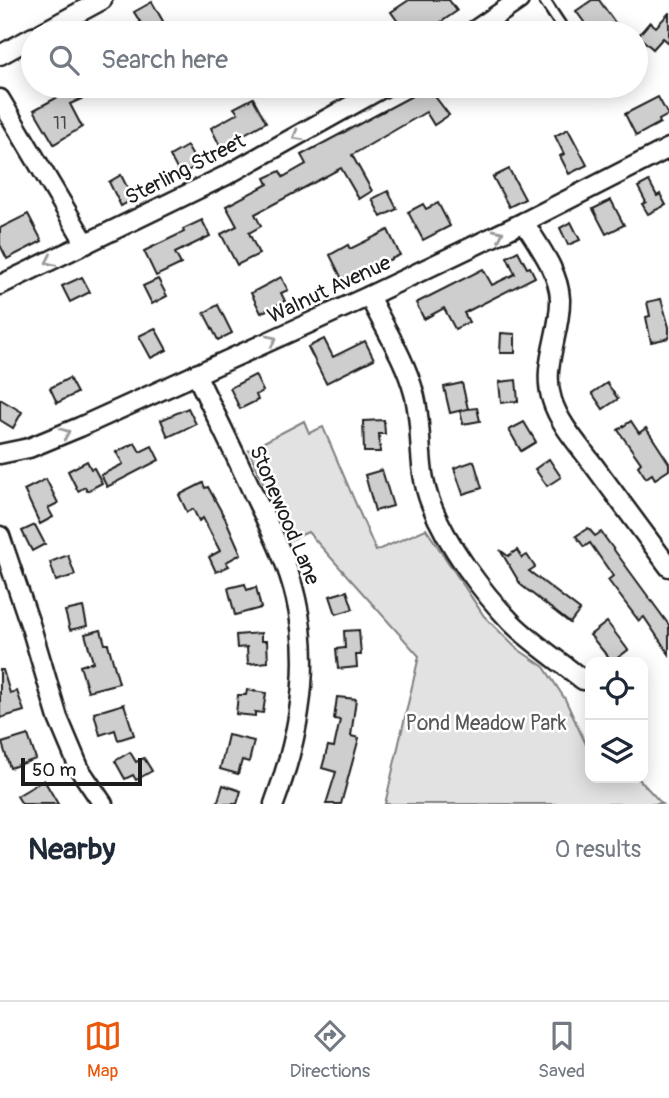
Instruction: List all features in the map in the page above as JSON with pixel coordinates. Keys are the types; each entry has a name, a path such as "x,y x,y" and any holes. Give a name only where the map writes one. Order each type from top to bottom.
{"street":[{"path":"63,21 102,0"},
{"path":"488,21 519,0"},
{"path":"0,55 21,44"},
{"name":"Sterling Street","path":"0,285 225,176 365,98"},
{"path":"0,99 86,244"},
{"name":"Walnut Avenue","path":"0,454 29,448 369,296 524,222 669,148"},
{"path":"524,222 556,280 560,297 549,371 548,388 552,402 570,433 669,567"},
{"path":"369,296 415,395 424,483 443,529 486,592 512,623 583,680"},
{"name":"Stonewood Lane","path":"196,374 272,533 296,599 302,670 300,710 293,744 274,804"},
{"path":"0,536 58,718 80,770 103,804"}],"lane":[{"path":"544,0 558,21"}],"green space":[{"name":"Pond Meadow Park","path":"304,421 309,433 323,427 376,551 426,529 484,616 516,648 544,667 565,699 585,742 585,783 643,783 662,804 385,804 419,656 308,532 288,541 249,450"}],"building":[{"path":"409,0 449,0 457,11 442,21 397,21 391,12"},
{"path":"592,0 599,0 614,21 583,21 576,11"},
{"path":"152,2 163,21 140,21 134,12"},
{"path":"669,13 669,43 663,38 653,49 648,45 648,24 650,22 656,27"},
{"path":"658,97 668,115 659,120 660,123 636,136 625,114"},
{"path":"56,98 83,98 70,104 82,127 54,144 34,110"},
{"path":"253,98 266,122 222,150 211,128 238,113 234,108"},
{"path":"408,98 436,98 449,115 434,125 426,112 352,155 372,191 359,199 341,168 255,214 261,226 249,233 259,254 237,265 221,234 237,226 226,206 268,184 265,178 280,171 283,177 306,164 301,155"},
{"path":"568,129 587,165 569,174 560,156 564,154 555,136"},
{"path":"187,146 198,165 180,175 170,156"},
{"path":"509,169 525,199 509,207 493,177"},
{"path":"121,175 133,199 121,206 109,182"},
{"path":"649,181 657,196 660,194 666,205 648,214 642,204 646,202 638,187"},
{"path":"388,191 397,209 381,217 372,199"},
{"path":"611,200 624,225 606,234 593,209"},
{"path":"438,203 450,226 423,240 408,212 423,204 426,209"},
{"path":"28,214 42,241 7,259 0,245 0,228"},
{"path":"202,220 210,236 175,253 181,264 156,276 144,251"},
{"path":"571,222 580,240 568,245 560,228"},
{"path":"388,230 400,255 343,281 330,255 348,245 350,249"},
{"path":"518,251 535,277 464,313 469,322 455,329 444,308 424,319 416,303 483,269 492,285 515,274 507,257"},
{"path":"82,277 90,292 70,302 62,286"},
{"path":"281,277 288,290 281,293 285,301 261,313 251,293"},
{"path":"158,279 167,296 152,304 143,286"},
{"path":"661,299 669,327 669,338 651,342 646,317 650,316 647,302"},
{"path":"218,305 232,333 218,340 204,313"},
{"path":"155,328 167,350 151,358 139,336"},
{"path":"501,333 515,334 515,353 500,353"},
{"path":"324,339 333,357 365,341 374,359 326,383 308,347"},
{"path":"255,375 263,391 256,395 258,400 240,409 230,388"},
{"path":"69,378 77,393 57,403 50,388"},
{"path":"516,380 518,401 501,403 499,382"},
{"path":"462,383 468,409 477,408 480,421 463,424 460,411 467,409 450,413 444,387"},
{"path":"607,383 618,399 603,409 592,393"},
{"path":"0,399 22,412 13,428 0,420"},
{"path":"188,408 196,424 168,437 161,420"},
{"path":"384,420 385,434 379,434 380,452 364,452 363,421"},
{"path":"631,421 639,433 646,428 669,463 669,470 655,479 652,474 646,478 638,466 641,463 618,430"},
{"path":"524,422 536,442 521,451 509,430"},
{"path":"135,443 140,452 152,446 159,460 107,487 101,475 123,464 116,452"},
{"path":"549,459 561,477 547,486 535,469"},
{"path":"87,461 102,483 87,491 85,487 78,491 68,471"},
{"path":"474,461 482,488 463,494 454,468"},
{"path":"382,470 393,506 375,511 365,475"},
{"path":"46,479 58,503 48,508 53,517 40,524 24,490"},
{"path":"203,483 205,488 208,487 226,520 241,554 226,562 229,566 216,572 209,557 220,551 203,518 199,521 193,509 187,512 179,495"},
{"path":"35,525 45,544 32,551 22,531"},
{"path":"588,528 595,536 601,532 669,625 669,654 644,617 639,621 608,580 613,576 590,543 584,547 576,536"},
{"path":"500,550 508,556 517,550 522,558 527,555 535,567 529,571 580,610 570,623 521,585"},
{"path":"68,555 75,575 56,581 50,562"},
{"path":"245,584 247,590 256,587 261,608 235,615 228,588"},
{"path":"347,591 353,609 336,614 330,596"},
{"path":"83,607 87,626 70,630 65,611"},
{"path":"607,622 628,650 619,657 608,657 590,635"},
{"path":"101,630 105,644 108,644 119,683 88,691 80,666 93,662 85,634"},
{"path":"359,630 361,655 356,655 357,667 338,669 336,649 345,648 344,631"},
{"path":"261,633 261,641 267,641 268,662 248,664 247,647 237,648 236,635"},
{"path":"0,670 3,670 10,693 17,691 24,711 0,718"},
{"path":"247,690 266,693 263,713 255,712 255,716 236,714 238,695 246,695"},
{"path":"337,697 356,699 351,736 359,738 341,804 326,804 336,772 322,768 328,746 334,747 340,720 334,719"},
{"path":"124,704 134,735 118,740 115,730 100,735 94,713"},
{"path":"28,735 36,759 10,768 2,743"},
{"path":"228,735 254,741 249,762 242,760 238,774 220,769"},
{"path":"130,752 136,762 144,758 152,771 136,780 133,775 125,779 115,761"},
{"path":"44,780 58,804 22,804 17,796"},
{"path":"223,785 241,791 237,804 217,804"}]}
